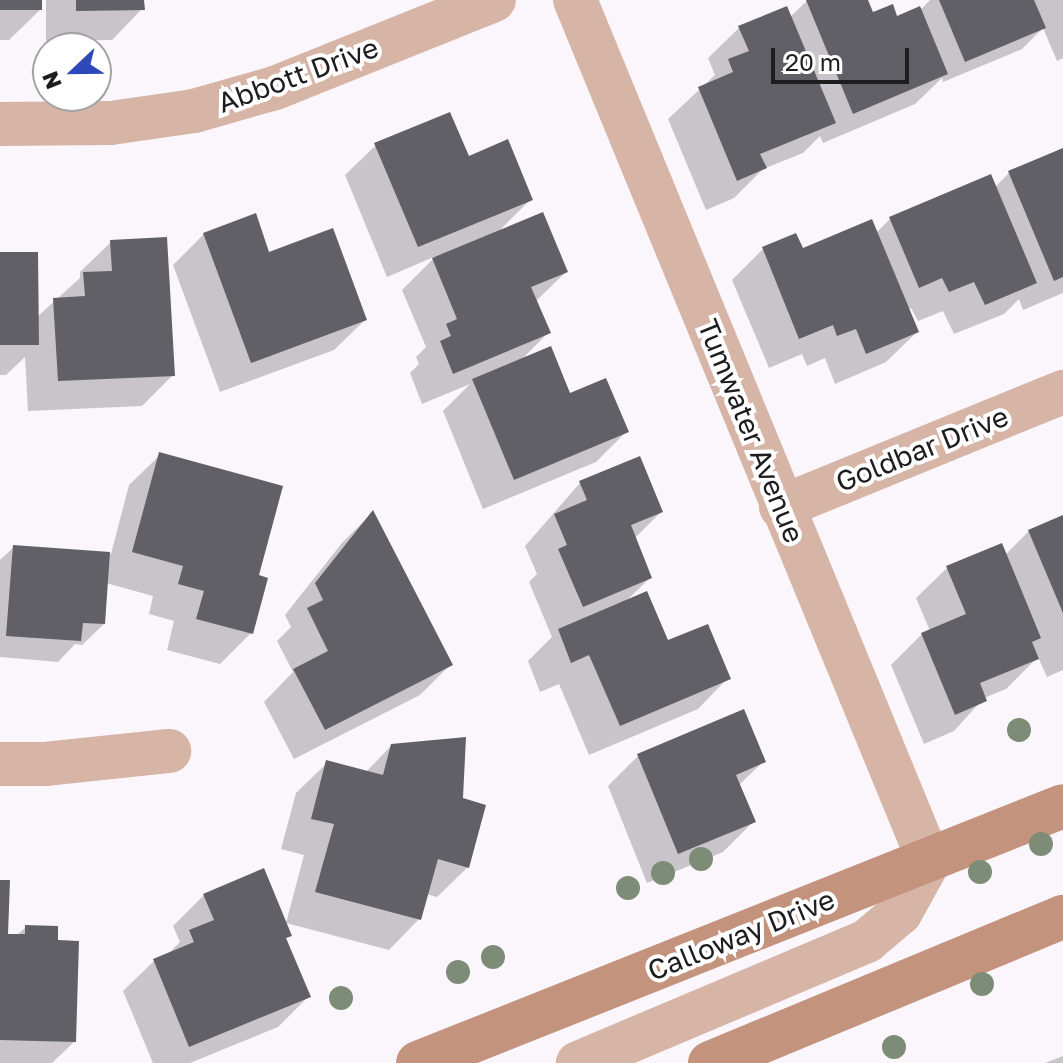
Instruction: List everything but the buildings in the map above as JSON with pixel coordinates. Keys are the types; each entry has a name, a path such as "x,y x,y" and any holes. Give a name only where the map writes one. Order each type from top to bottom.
{"main road":[{"name":"Calloway Drive","path":"418,1063 1063,806"},
{"path":"710,1063 1063,917"}],"street":[{"name":"Abbott Drive","path":"0,124 111,123 194,111 275,88 494,0"},
{"name":"Tumwater Avenue","path":"575,0 929,861"},
{"name":"Goldbar Drive","path":"781,507 1063,392"},
{"path":"0,764 45,764 169,751"},
{"path":"578,1063 867,941 900,913 929,861"}]}
